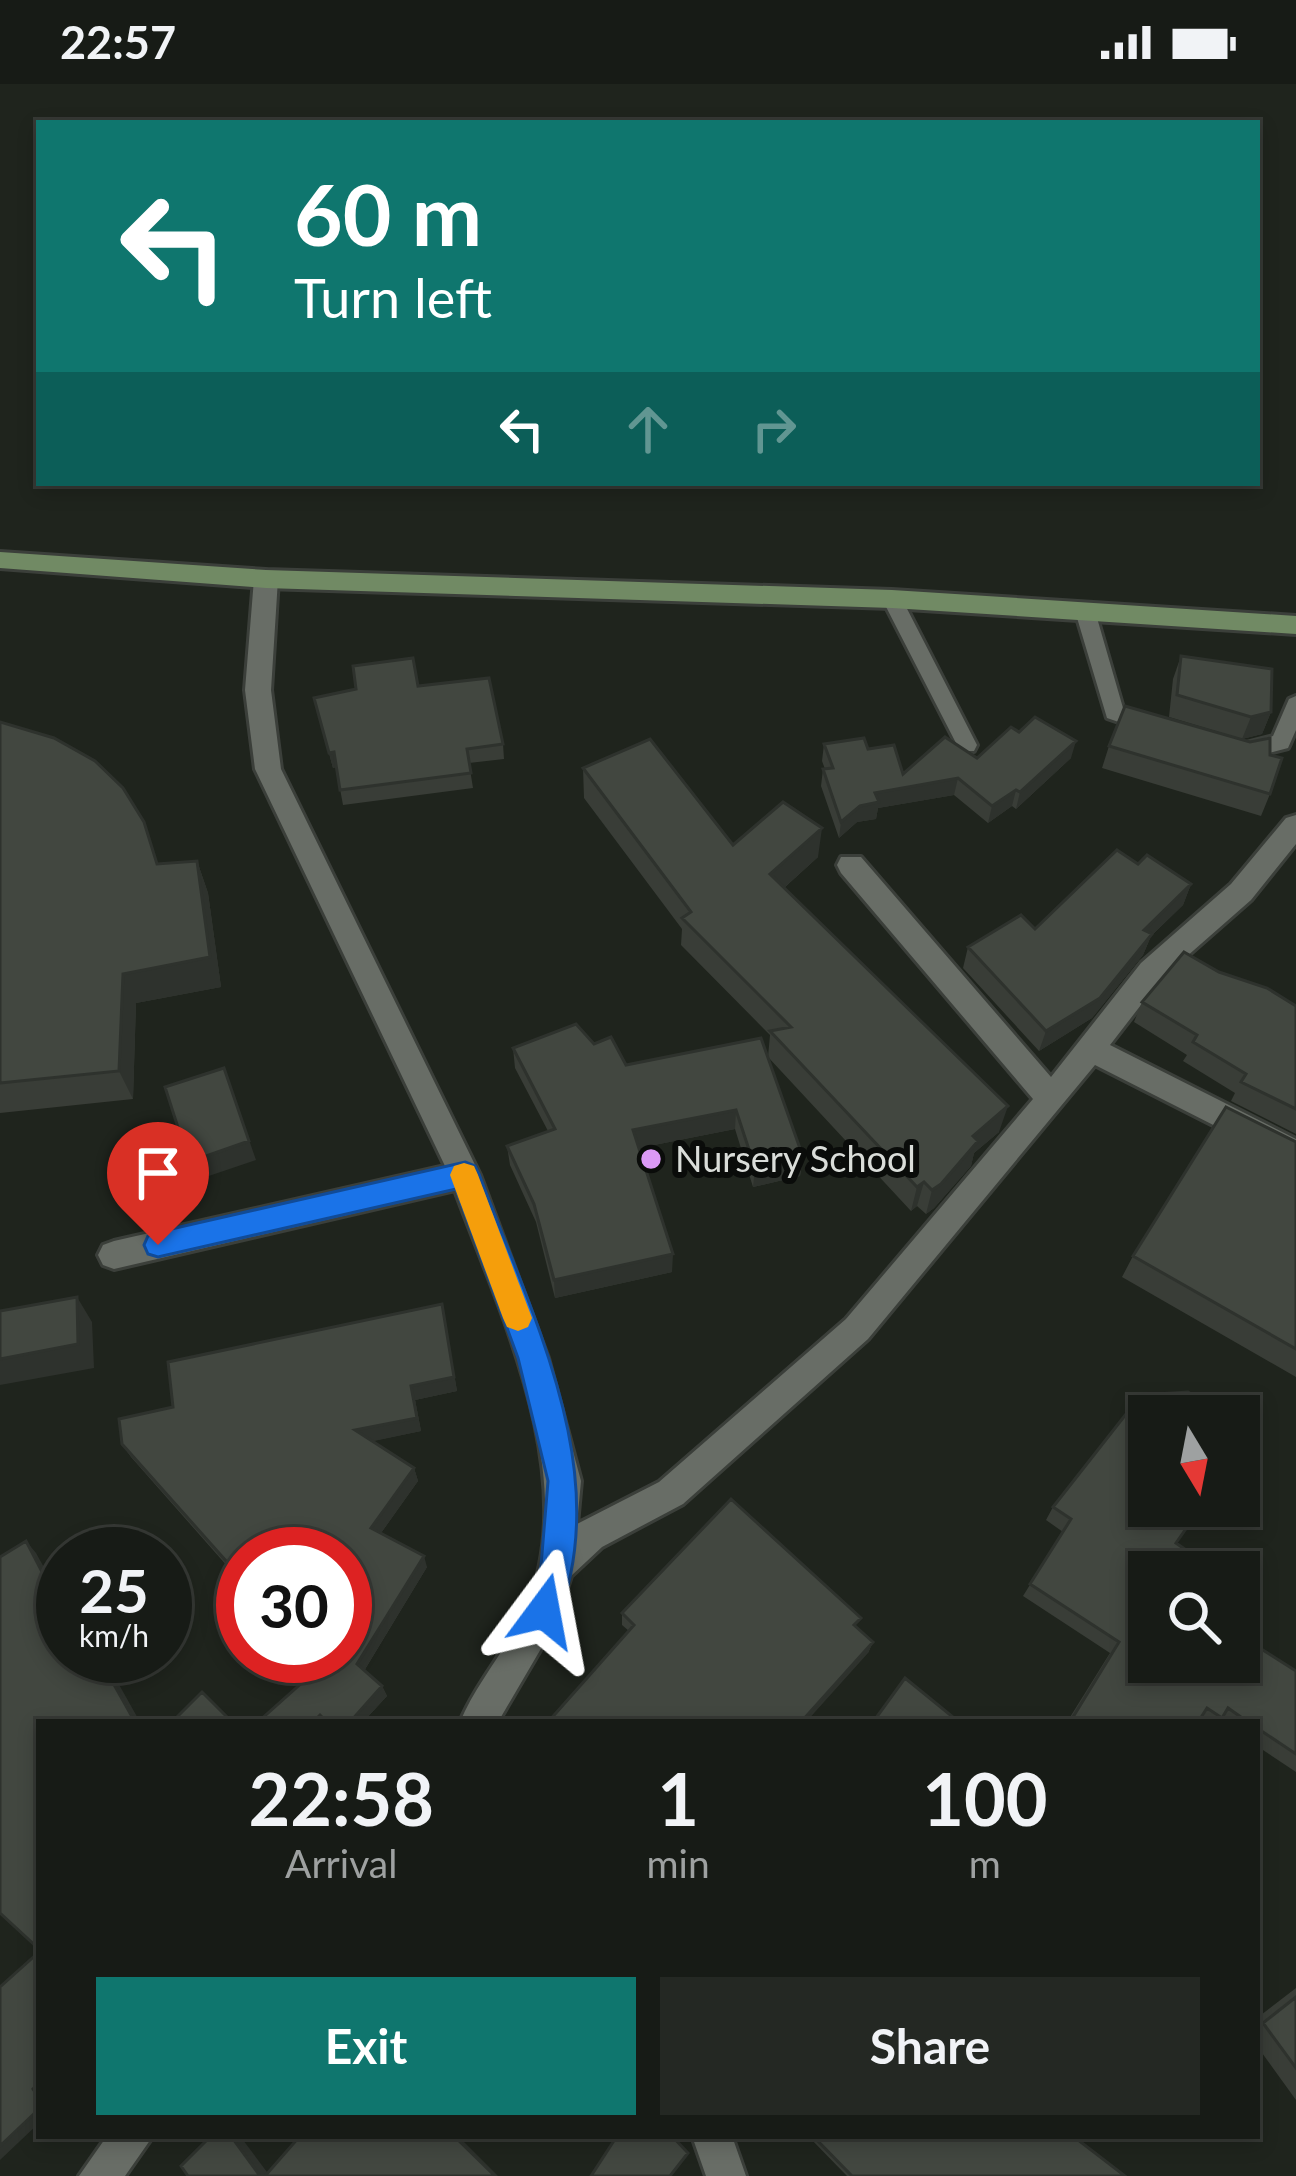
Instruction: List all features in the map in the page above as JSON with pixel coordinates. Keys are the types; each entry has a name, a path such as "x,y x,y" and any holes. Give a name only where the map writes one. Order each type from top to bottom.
{"main road":[{"path":"0,560 266,579 892,599 1296,625"}],"street":[{"path":"266,579 258,690 268,769 465,1174 532,1358 563,1481 557,1566 544,1611 480,1719"},
{"path":"557,1566 590,1535 671,1493 857,1328 1051,1099 1151,971 1241,892 1296,825"},
{"path":"850,865 1051,1099"},
{"path":"1089,1048 1296,1154"},
{"path":"114,1255 465,1174"},
{"path":"99,2176 131,2139"},
{"path":"713,2139 727,2176"}],"lane":[{"path":"892,599 967,745"},
{"path":"1084,611 1114,713 1180,734"},
{"path":"1221,746 1242,752 1281,742 1296,704"}],"building":[{"path":"1181,656 1272,669 1271,712 1251,717 1177,695"},
{"path":"413,658 418,686 489,678 503,744 467,749 471,773 340,790 334,752 329,753 314,698 356,689 353,666"},
{"path":"1125,706 1250,742 1270,738 1270,755 1282,758 1270,794 1109,746"},
{"path":"1035,717 1076,741 1020,792 992,806 958,778 875,793 879,802 860,806 841,822 823,769 833,768 824,744 864,738 868,749 894,745 903,774 945,737 977,758 1011,727 1019,732"},
{"path":"0,722 54,738 95,761 123,788 144,822 157,864 197,861 210,957 123,974 119,1071 0,1083"},
{"path":"650,739 733,845 783,802 822,828 770,874 1008,1106 973,1136 978,1141 932,1190 924,1182 917,1187 770,1031 791,1027 682,918 691,912 583,768"},
{"path":"1117,850 1138,864 1147,855 1191,884 1144,930 1152,934 1100,998 1046,1031 968,947 1021,915 1035,929"},
{"path":"1184,952 1219,972 1267,988 1296,1006 1296,1109 1241,1082 1246,1074 1193,1042 1197,1035 1142,1002"},
{"path":"576,1024 594,1044 611,1037 626,1065 761,1038 803,1157 755,1168 736,1110 633,1130 673,1254 554,1280 534,1204 507,1146 555,1129 513,1048"},
{"path":"224,1068 249,1141 189,1162 165,1087"},
{"path":"1226,1107 1296,1142 1296,1349 1133,1256"},
{"path":"77,1297 78,1344 0,1359 0,1311"},
{"path":"442,1304 454,1377 411,1386 417,1418 355,1430 414,1468 372,1527 216,1527 216,1550 122,1444 119,1419 173,1407 168,1362"},
{"path":"1128,1412 1128,1527 1187,1527 1176,1543 1188,1551 1128,1551 1128,1683 1260,1683 1260,1648 1296,1671 1296,1754 1260,1730 1260,1719 1244,1719 1228,1708 1222,1718 1207,1708 1200,1719 1072,1719 1119,1642 1030,1584 1071,1519 1053,1507"},
{"path":"731,1499 861,1618 854,1625 873,1642 804,1719 551,1719 634,1625 622,1613"},
{"path":"372,1529 424,1556 372,1640"},
{"path":"26,1541 36,1560 36,1683 113,1683 133,1719 36,1719 36,1946 0,1913 0,1557"},
{"path":"372,1677 382,1686 353,1719 320,1715 316,1719 261,1719 302,1683 372,1683"},
{"path":"905,1678 955,1719 875,1719"},
{"path":"202,1692 229,1719 175,1719"},
{"path":"36,1955 36,2112 0,2146 0,1987"},
{"path":"1296,1997 1296,2068 1263,2023"},
{"path":"208,2139 233,2139 260,2176 188,2176 181,2166"},
{"path":"297,2139 457,2139 495,2176 265,2176"},
{"path":"615,2139 675,2139 688,2153 670,2176 591,2176"},
{"path":"816,2139 1077,2139 1125,2176 852,2176"}],"slow traffic":[{"path":"464,1175 518,1318"}],"place":[{"name":"Nursery School","path":"651,1159"}],"route":[{"path":"158,1245 465,1174 532,1358 563,1481 557,1566 544,1611"}]}
